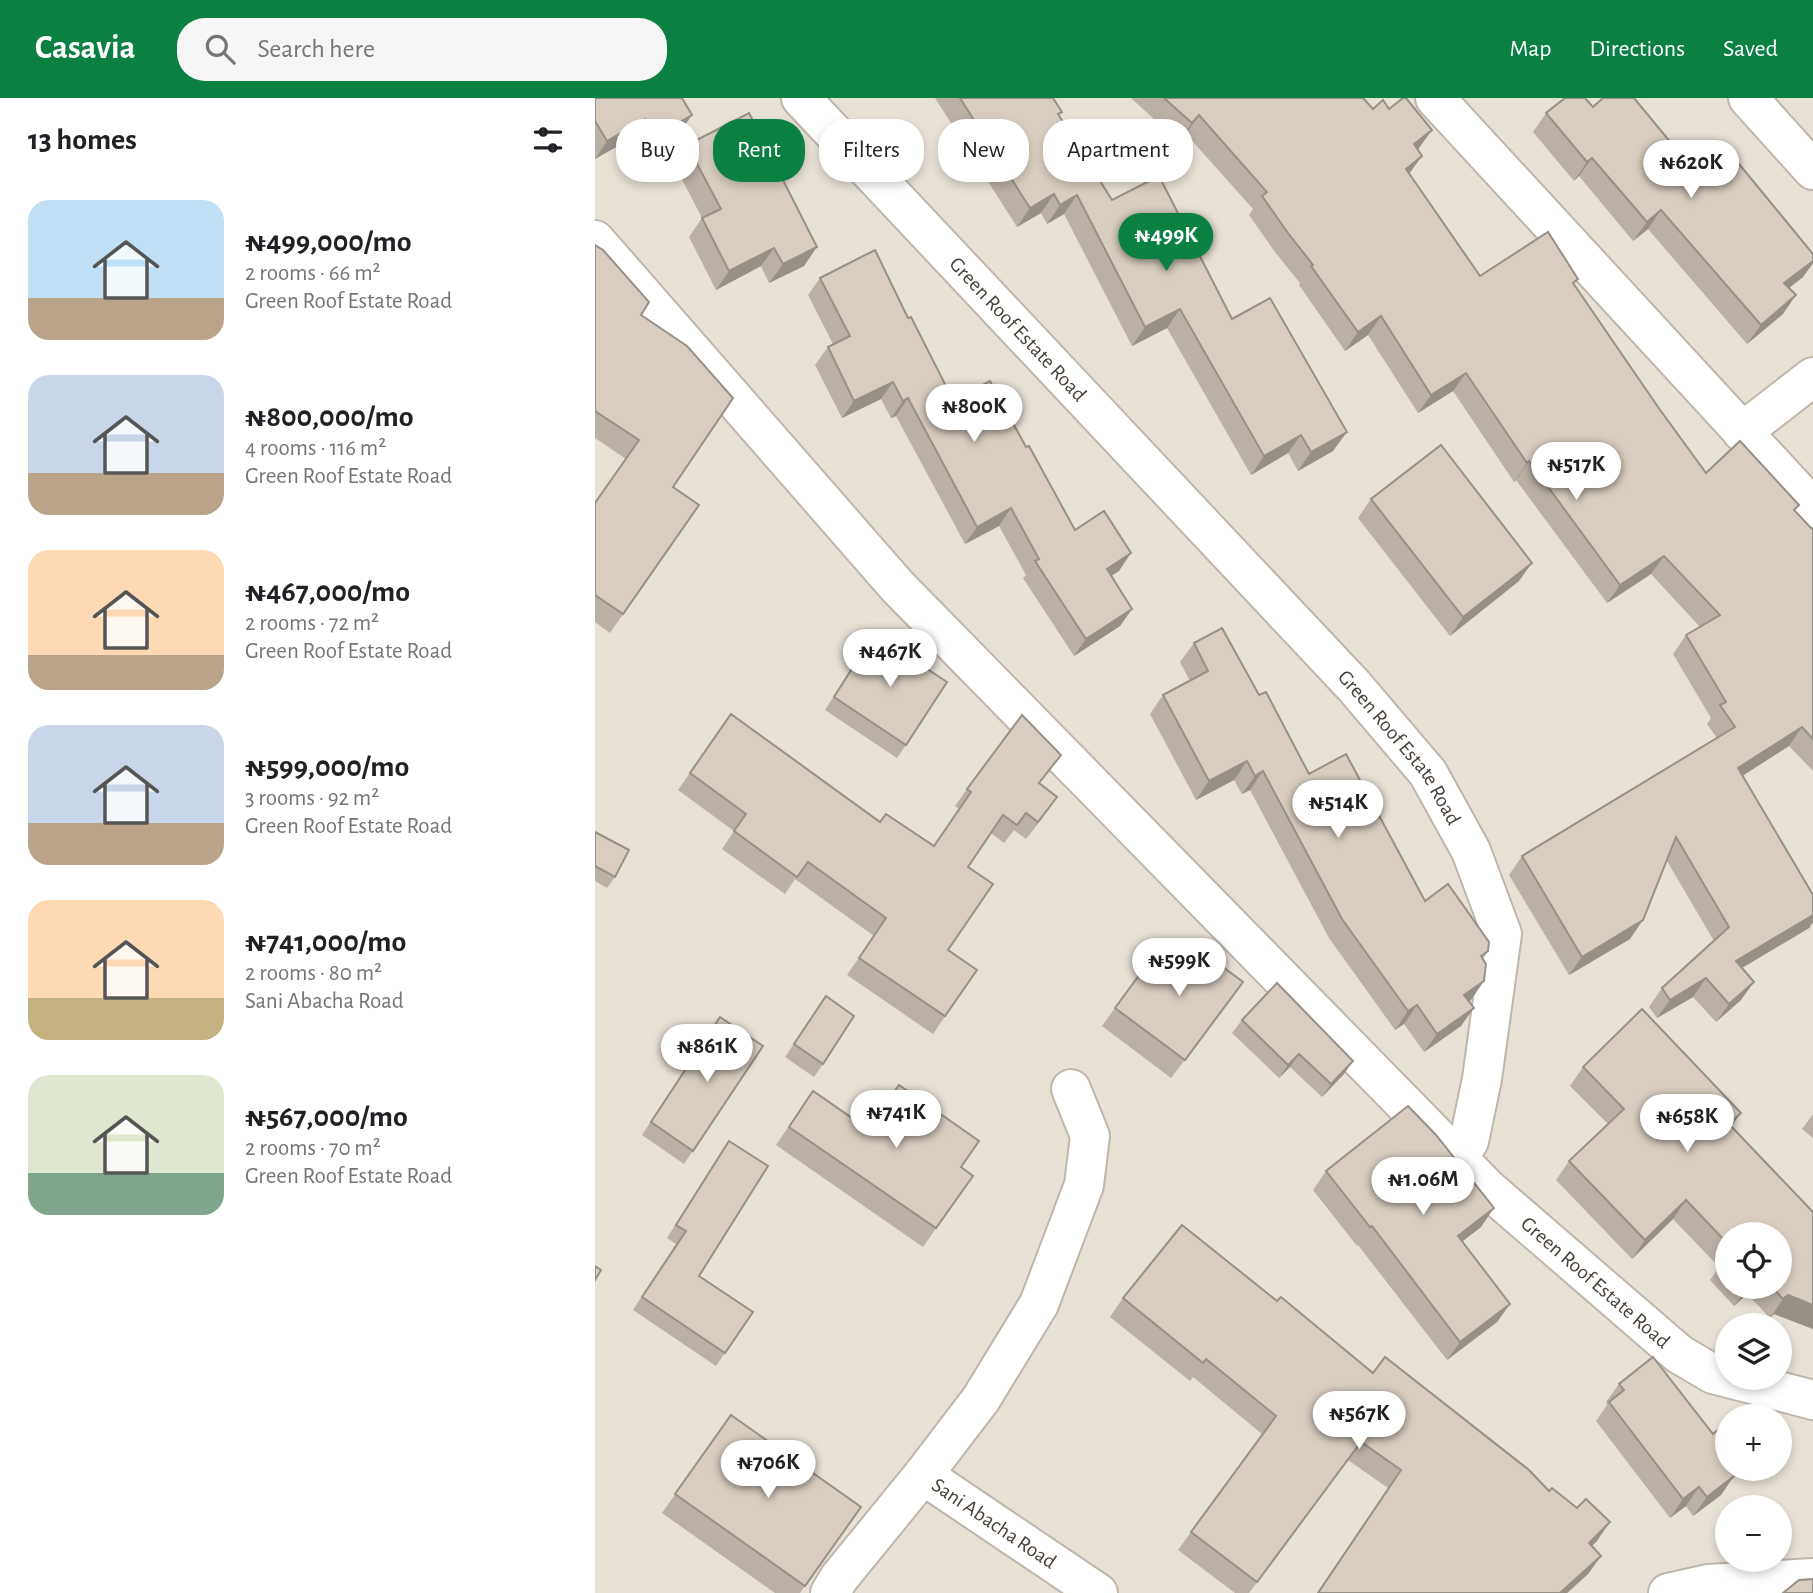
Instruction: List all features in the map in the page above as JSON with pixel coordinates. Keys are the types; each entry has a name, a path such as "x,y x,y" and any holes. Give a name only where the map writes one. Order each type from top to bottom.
{"street":[{"name":"Green Roof Estate Road","path":"801,98 1354,686 1428,773 1471,850 1502,934 1482,1079 1469,1141 1458,1160 1679,1354 1713,1374 1813,1400"},
{"path":"1435,98 1813,508"},
{"path":"1748,98 1813,170"},
{"path":"595,240 897,586 1458,1160"},
{"path":"1742,432 1813,377"},
{"path":"829,1593 981,1399 1039,1304 1084,1185 1090,1136 1071,1089"},
{"name":"Sani Abacha Road","path":"923,1475 1098,1593"},
{"path":"1668,1593 1708,1584 1813,1578"}],"shaded area":[{"path":"595,98 1813,98 1813,1593 595,1593"}],"building":[{"path":"595,98 682,98 692,115 685,119 616,119 616,136 607,141 595,121"},
{"path":"960,98 1053,98 1062,112 1058,114 1061,119 1043,119 1043,182 1101,182 1112,200 1147,182 1162,182 1232,319 1270,298 1347,432 1311,452 1301,435 1264,456 1180,309 1145,327 1077,195 1060,205 1054,194 1030,208 1013,182 1029,182 1029,119 973,119"},
{"path":"1164,98 1363,98 1373,109 1383,100 1389,109 1406,98 1432,130 1414,144 1422,156 1406,169 1480,276 1548,232 1578,279 1573,283 1706,473 1740,441 1799,505 1794,510 1813,530 1813,739 1802,727 1738,768 1813,895 1813,915 1736,961 1754,982 1729,1004 1706,978 1670,1000 1662,988 1729,927 1676,837 1643,920 1582,957 1522,856 1735,727 1720,705 1726,702 1686,635 1720,615 1664,556 1620,585 1529,461 1527,463 1466,373 1431,395 1381,316 1358,332 1262,196 1267,192 1199,115 1193,122 1193,119 1188,119"},
{"path":"1565,98 1585,98 1593,107 1603,98 1634,98 1705,184 1735,159 1813,254 1813,261 1784,283 1796,295 1761,325 1661,210 1647,222 1592,158 1587,162 1546,113"},
{"path":"749,113 752,119 737,119"},
{"path":"713,132 713,182 784,182 817,247 783,264 774,248 729,271 702,218 721,209 699,168 699,139"},
{"path":"595,245 603,250 649,302 641,315 687,346 733,398 673,487 699,505 623,614 595,595 595,503 639,440 595,411"},
{"path":"875,250 953,400 990,381 1075,530 1104,511 1131,553 1107,569 1132,609 1086,639 1035,561 1039,559 1011,508 977,527 908,398 903,401 893,382 854,401 828,347 850,336 820,278"},
{"path":"1441,445 1532,563 1463,617 1371,499"},
{"path":"1222,628 1259,695 1266,692 1309,774 1346,754 1425,901 1448,884 1489,942 1488,951 1481,956 1486,964 1484,981 1464,995 1474,1008 1437,1034 1417,1005 1408,1011 1342,919 1263,771 1255,776 1247,761 1209,781 1163,695 1208,671 1194,643"},
{"path":"874,634 947,682 906,745 834,697"},
{"path":"731,714 880,822 886,814 934,846 971,792 967,789 1022,715 1061,755 1039,783 1057,797 1038,822 1026,813 1017,825 1003,815 968,867 993,884 948,950 977,970 945,1016 859,958 886,918 808,862 797,877 734,831 746,814 690,773"},
{"path":"595,832 629,850 615,877 595,866"},
{"path":"1188,941 1243,982 1185,1060 1115,1008 1157,951 1172,962"},
{"path":"1277,983 1353,1061 1331,1084 1299,1054 1288,1065 1242,1020"},
{"path":"826,996 854,1016 823,1064 794,1044"},
{"path":"1642,1009 1741,1113 1729,1124 1813,1212 1813,1305 1792,1297 1792,1222 1715,1222 1715,1230 1686,1200 1645,1240 1569,1161 1624,1109 1583,1067"},
{"path":"720,1017 763,1046 693,1151 651,1122"},
{"path":"899,1085 979,1141 961,1167 973,1176 936,1228 789,1127 813,1091 868,1129"},
{"path":"1408,1106 1436,1135 1494,1208 1458,1236 1510,1304 1460,1342 1372,1226 1370,1227 1326,1171"},
{"path":"729,1141 768,1166 699,1276 753,1312 725,1353 642,1297 686,1231 676,1225"},
{"path":"1182,1225 1277,1301 1281,1297 1373,1373 1385,1357 1529,1470 1549,1491 1552,1488 1577,1508 1586,1499 1610,1522 1589,1543 1601,1556 1560,1593 1318,1593 1401,1470 1361,1442 1257,1582 1191,1532 1276,1416 1206,1359 1203,1363 1123,1298"},
{"path":"595,1266 601,1270 595,1280"},
{"path":"1653,1357 1713,1434 1715,1432 1715,1481 1728,1481 1707,1497 1699,1487 1683,1499 1609,1402 1624,1390 1619,1384"},
{"path":"731,1415 861,1507 805,1586 675,1494"},
{"path":"1813,1579 1813,1593 1783,1593 1799,1580"}]}
